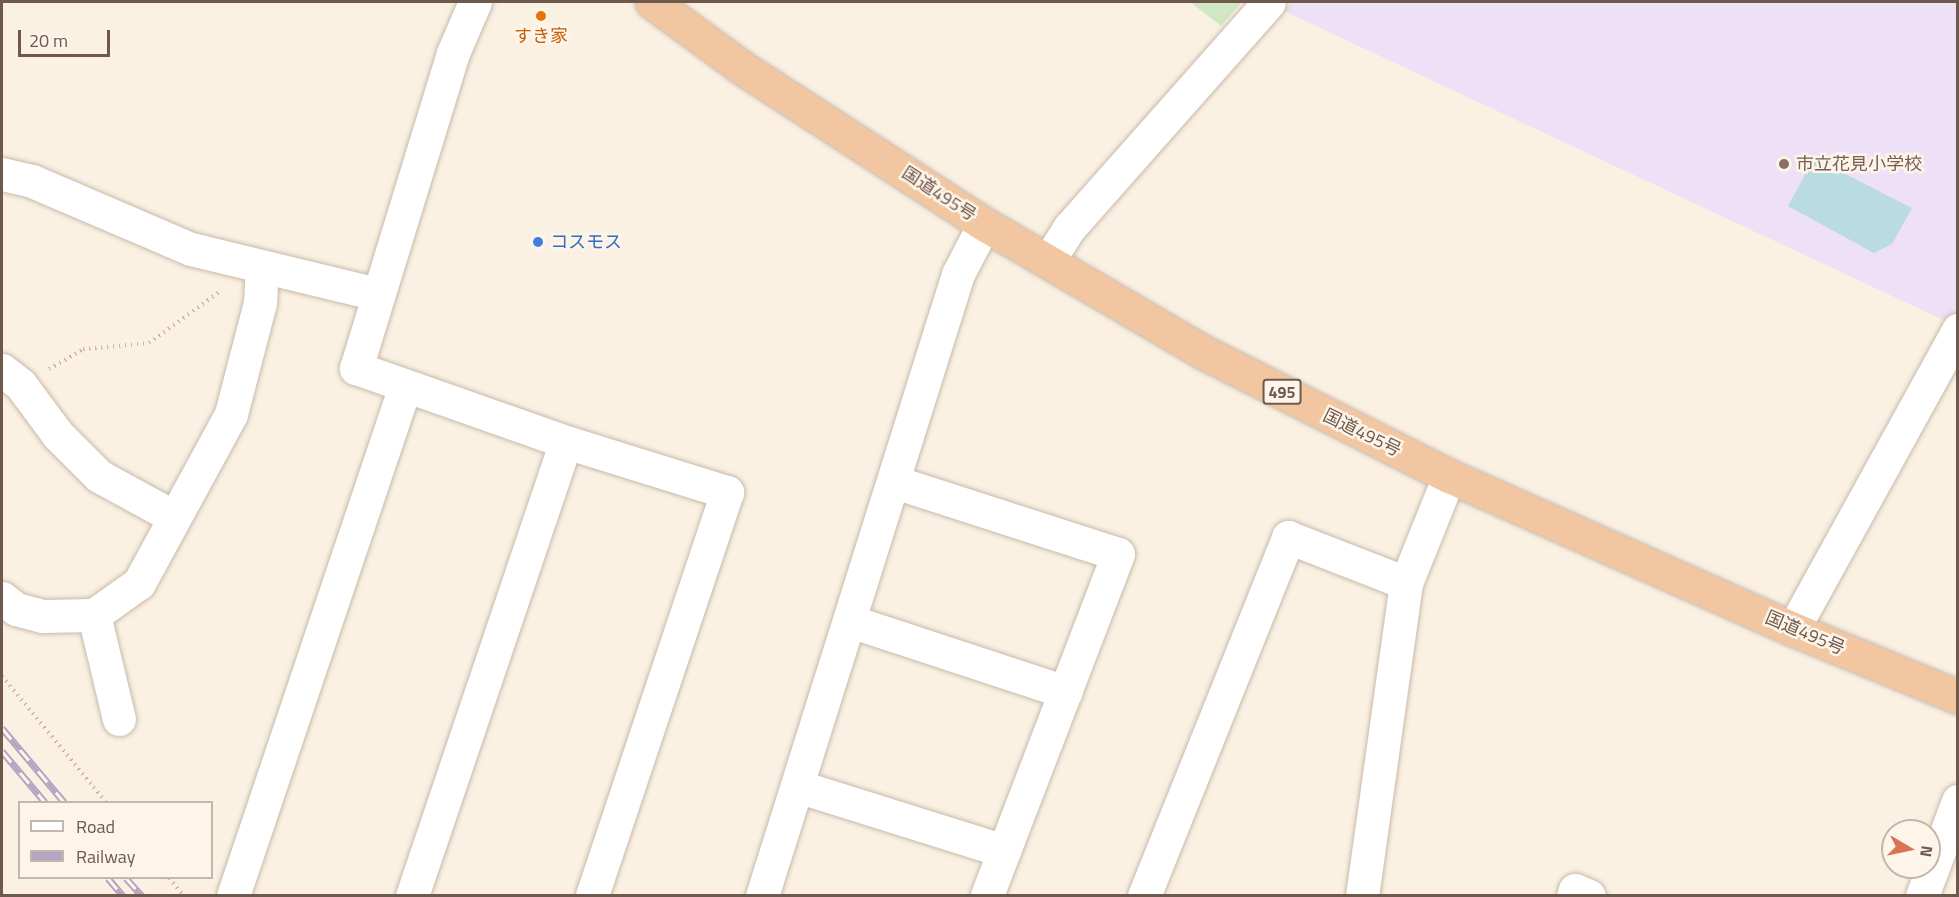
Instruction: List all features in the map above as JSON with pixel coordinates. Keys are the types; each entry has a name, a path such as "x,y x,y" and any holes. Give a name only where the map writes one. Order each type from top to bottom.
{"highway":[{"name":"国道495号","path":"652,2 741,67 984,224 1205,353 1449,476 1793,629 1958,697"}],"street":[{"path":"475,2 453,54 356,368 566,442 727,492 592,896"},
{"path":"1049,260 1070,227 1269,2"},
{"path":"2,174 32,181 191,249 377,294"},
{"path":"762,896 895,482 958,274 984,224"},
{"path":"2,598 16,609 43,616 94,615 139,583 231,414 260,303 262,267"},
{"path":"1793,629 1958,330"},
{"path":"11,378 58,435 99,477 174,517"},
{"path":"233,896 405,386"},
{"path":"412,896 566,442"},
{"path":"1362,896 1406,583 1449,476"},
{"path":"895,482 1118,554 987,896"},
{"path":"1144,896 1288,537 1406,583"},
{"path":"94,615 119,719"},
{"path":"850,621 1066,692"},
{"path":"797,786 1004,851"},
{"path":"1922,896 1957,801"},
{"path":"1573,896 1575,890 1589,896"}],"path":[{"path":"11,378 82,349 149,344 216,293 262,267"},
{"path":"2,676 105,801"},
{"path":"170,879 184,896"}],"shaded area":[{"name":"市立花見小学校","path":"1292,2 1957,2 1957,318 1954,325 1284,11"}],"green space":[{"path":"1190,2 1242,2 1221,26"}],"water":[{"path":"1814,158 1912,208 1892,244 1874,253 1788,206"}],"railway":[{"path":"2,728 63,801"},
{"path":"2,751 44,801"},
{"path":"109,879 123,896"},
{"path":"127,879 142,896"}],"place":[{"name":"すき家","path":"541,16"},
{"name":"市立花見小学校","path":"1784,164"},
{"name":"コスモス","path":"538,242"}]}
